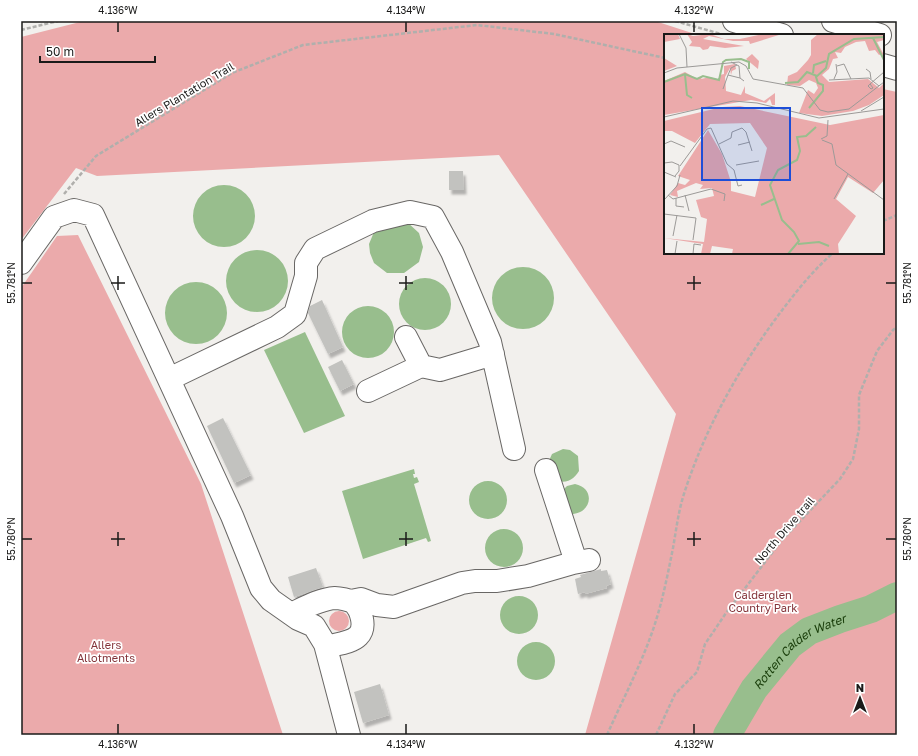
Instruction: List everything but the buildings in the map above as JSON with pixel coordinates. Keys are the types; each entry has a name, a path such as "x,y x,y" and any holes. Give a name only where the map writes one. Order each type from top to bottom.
{"main road":[{"path":"734,21 779,34"},
{"path":"833,21 878,34"},
{"path":"884,36 897,40"},
{"path":"884,65 897,69"},
{"path":"21,263 54,216 74,210 93,215 232,516 260,588 271,600 291,614 314,626 326,647 349,735"},
{"path":"170,379 277,327 295,314 306,276 306,263 315,249 373,221 410,212 433,217 452,252 490,342 514,449"},
{"path":"406,337 421,366"},
{"path":"368,391 421,366 440,370 492,354"},
{"path":"291,614 318,602 335,598 351,601 361,599 377,605 394,607 462,583 475,581 497,581 528,576 582,561 546,470"},
{"path":"326,647 352,640 359,635 362,626 362,618 358,608 351,601"}],"path":[{"path":"21,30 58,21"},
{"path":"675,21 722,34"},
{"name":"Allers Plantation Trail","path":"54,216 60,200 96,156 232,73 303,45 477,25 554,34 664,58"},
{"path":"884,221 897,215"},
{"path":"607,735 650,638 663,594 676,525 683,497 715,416 736,377 784,307 821,264 832,254"},
{"name":"North Drive trail","path":"656,735 675,694 697,672 705,644 726,613 782,540 840,479 853,460 860,429 859,395 877,351 897,327"}],"green space":[{"name":"Calderglen Country Park","path":"84,21 655,21 695,34 664,34 664,254 884,254 884,89 897,92 897,735 585,735 676,414 499,155 97,176 76,168 21,240 21,37"},
{"name":"Allers Allotments","path":"78,235 201,484 283,735 21,735 21,288 57,236"},
{"path":"339,611 346,614 349,621 346,628 339,631 332,628 329,621 332,614"}],"shaded area":[{"path":"224,185 236,187 246,194 253,204 255,216 253,228 246,238 236,245 224,247 212,245 202,238 195,228 193,216 195,204 202,194 212,187"},
{"path":"407,222 419,233 423,247 419,262 404,273 387,273 374,263 370,253 369,244 374,232"},
{"path":"257,250 269,252 279,259 286,269 288,281 286,293 279,303 269,310 257,312 245,310 235,303 228,293 226,281 228,269 235,259 245,252"},
{"path":"523,267 535,269 545,276 552,286 554,298 552,310 545,320 535,327 523,329 511,327 501,320 494,310 492,298 494,286 501,276 511,269"},
{"path":"420,278 430,278 444,285 451,299 451,309 444,323 430,330 420,330 410,326 403,319 399,309 399,299 403,289 410,282"},
{"path":"196,282 208,284 218,291 225,301 227,313 225,325 218,335 208,342 196,344 184,342 174,335 167,325 165,313 167,301 174,291 184,284"},
{"path":"363,306 373,306 387,313 394,327 394,337 387,351 373,358 363,358 353,354 346,347 342,337 342,327 346,317 353,310"},
{"path":"305,332 345,416 304,433 264,350"},
{"path":"563,449 570,450 578,456 579,471 571,480 559,482 548,463 552,454"},
{"path":"414,469 414,478 417,477 419,482 414,484 431,541 428,542 426,538 363,559 342,491"},
{"path":"484,481 492,481 502,486 506,493 506,507 502,514 492,519 484,519 474,514 472,511 469,504 469,496 474,486 477,484"},
{"path":"575,484 582,486 586,490 589,500 587,506 583,510 578,513 571,514 564,489 567,486"},
{"path":"500,529 508,529 518,534 522,541 522,555 518,562 508,567 500,567 490,562 488,559 485,552 485,544 490,534 493,532"},
{"path":"515,596 523,596 533,601 537,608 537,622 533,629 523,634 515,634 505,629 503,626 500,619 500,611 505,601 508,599"},
{"path":"532,642 540,642 550,647 554,654 554,668 550,675 540,680 532,680 522,675 520,672 517,665 517,657 522,647 525,645"}],"waterway":[{"name":"Rotten Calder Water","path":"727,735 754,689 790,645 809,631 871,609 897,596"}]}
